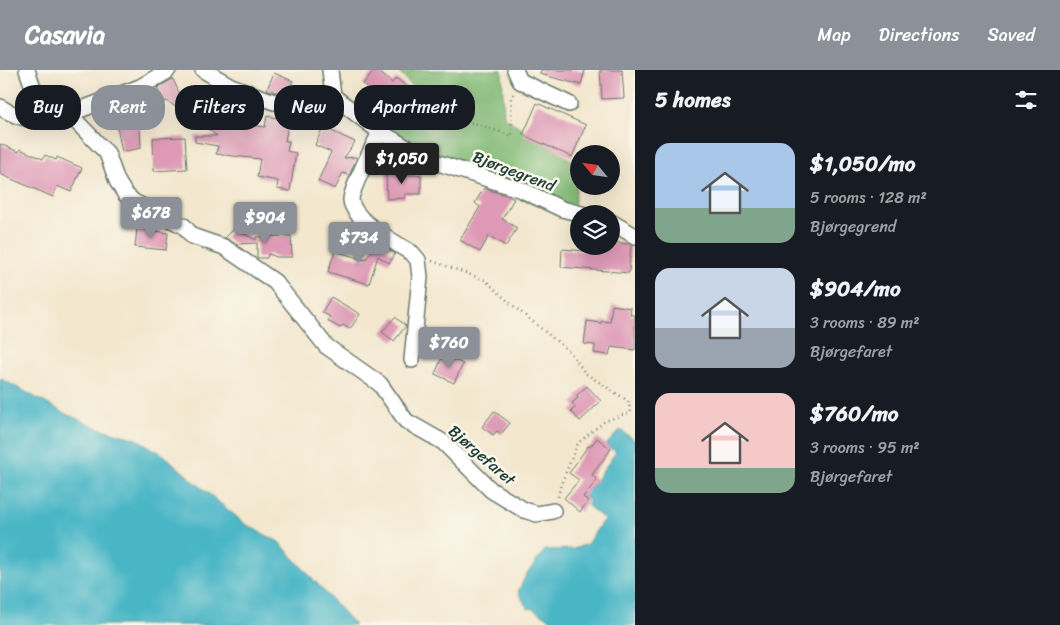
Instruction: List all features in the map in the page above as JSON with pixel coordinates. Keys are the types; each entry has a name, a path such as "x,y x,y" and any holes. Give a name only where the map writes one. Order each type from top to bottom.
{"street":[{"path":"27,70 32,85"},
{"path":"81,110 140,87 168,70"},
{"path":"203,70 231,86 274,102"},
{"path":"330,70 332,85"},
{"path":"517,75 569,104"},
{"name":"Bjørgegrend","path":"344,104 380,132 426,159 522,190 570,211"},
{"path":"0,107 15,116"},
{"name":"Bjørgefaret","path":"81,126 107,153 117,181 125,194 134,202 184,226 192,236 224,247 274,282 326,346 380,384 406,421 443,442 491,490 524,510 537,514 553,510"},
{"path":"380,132 357,182 351,200 355,212 364,221 412,253 418,260 420,276 412,360"},
{"path":"620,227 635,236"}],"path":[{"path":"475,123 512,136 511,98 517,75"},
{"path":"418,260 430,261 485,280 511,304 570,352 585,373 628,401 631,412 605,421 578,443 561,484 553,510"}],"green space":[{"path":"396,70 502,70 504,117 570,159 570,195 575,195 574,205 570,205 570,215 528,202 471,178 385,132 386,130 475,130 475,85 411,85"}],"water":[{"path":"0,378 66,414 101,429 137,439 164,455 245,524 279,542 355,625 0,625"},
{"path":"620,430 635,440 635,625 554,625 556,622 531,608 528,609 518,592 526,575 545,550 573,549 587,544 604,519 587,505 590,501 580,494 590,489 616,452 606,445"}],"building":[{"path":"377,70 392,83 396,78 404,85 364,85 363,84"},
{"path":"541,70 585,70 581,85 540,74"},
{"path":"600,70 622,70 624,98 602,99"},
{"path":"274,73 293,81 291,85 274,85 274,92 267,89"},
{"path":"173,79 176,85 175,107 167,101 165,102 165,85 162,85"},
{"path":"537,103 586,125 577,145 570,145 570,156 523,135"},
{"path":"267,116 274,117 274,130 287,130 285,141 289,141 287,151 296,153 290,191 277,189 278,181 257,177 260,159 216,154 218,146 195,142 195,136 217,136 209,130 264,130"},
{"path":"118,130 140,130 141,148 122,152"},
{"path":"322,130 329,130 355,142 344,158 357,157 350,173 348,175 343,173 335,189 318,181 331,152 315,145"},
{"path":"185,137 187,169 154,171 153,138"},
{"path":"0,144 19,152 20,149 43,159 45,155 56,160 57,157 82,168 71,192 57,186 53,197 0,174"},
{"path":"386,171 404,171 404,175 421,175 421,194 405,194 405,198 387,199"},
{"path":"484,188 514,199 502,219 517,228 506,246 489,236 480,252 460,240 480,207 475,203"},
{"path":"340,226 354,234 346,247 333,240"},
{"path":"137,228 168,233 166,250 135,247"},
{"path":"234,229 256,240 256,237 291,236 292,257 277,257 268,254 267,258 257,258 257,243 236,244 225,238"},
{"path":"377,243 395,254 389,263 378,256 369,284 328,272 335,251 365,260"},
{"path":"620,243 631,244 629,273 561,267 562,249 570,250 570,255 620,255"},
{"path":"331,297 360,314 350,329 343,325 340,328 328,321 330,317 322,312"},
{"path":"612,305 631,308 630,315 635,315 635,350 611,347 609,355 594,353 595,345 584,344 587,321 610,322"},
{"path":"395,317 406,326 394,341 382,332"},
{"path":"443,355 463,364 454,383 435,374"},
{"path":"587,386 601,401 580,421 571,411 576,407 572,403 578,398 576,396"},
{"path":"494,411 510,423 501,434 497,431 493,435 482,427"},
{"path":"597,438 611,449 592,475 597,480 583,497 588,501 580,512 564,498 579,480 569,473 588,446 590,447"}]}
